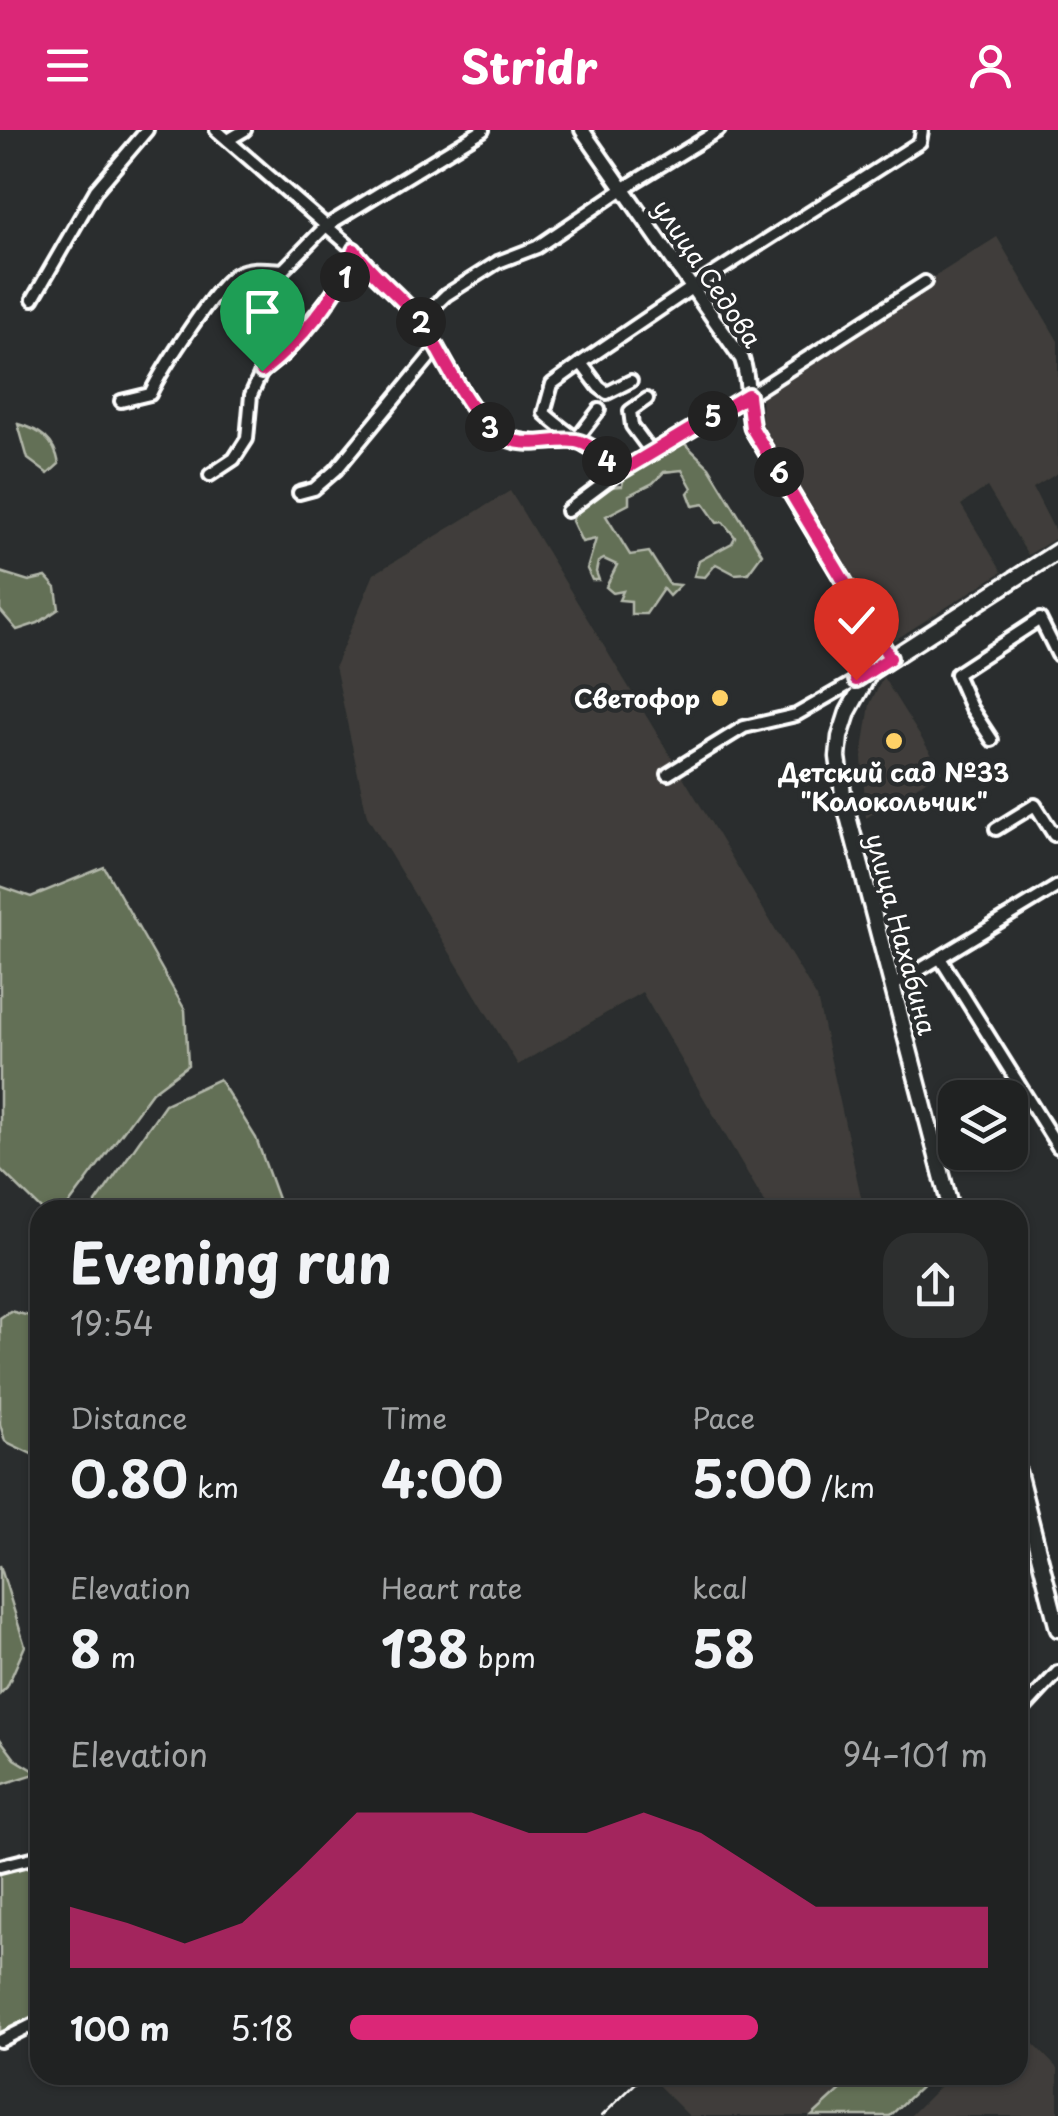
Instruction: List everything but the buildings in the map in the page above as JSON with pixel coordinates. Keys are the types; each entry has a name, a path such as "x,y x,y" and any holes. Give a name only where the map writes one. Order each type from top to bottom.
{"main road":[{"path":"870,672 1058,552"},
{"name":"улица Нахабина","path":"870,672 848,712 839,747 840,778 949,1200"},
{"path":"1028,1511 1058,1629"}],"street":[{"path":"32,299 96,190 146,130"},
{"path":"216,130 354,250 372,274 420,320 487,425 508,439 540,444 576,441 599,410"},
{"path":"228,140 245,130"},
{"path":"122,401 150,394 166,361 233,274 252,269 283,270 326,226 482,130"},
{"name":"улица Седова","path":"582,130 742,359 748,377 752,428 890,658"},
{"path":"420,320 446,295 498,262 537,247 720,130"},
{"path":"620,472 544,413 552,384 921,136"},
{"path":"210,476 234,459 248,439 251,396 262,371 284,354 345,278 354,250"},
{"path":"567,511 620,472 925,282"},
{"path":"299,492 314,489 336,470 436,348"},
{"path":"581,364 607,393 632,382"},
{"path":"647,399 630,411 632,426 652,453"},
{"path":"992,740 971,708 956,674 1040,619 1058,655"},
{"path":"668,774 744,727 796,715 870,672"},
{"path":"996,830 1035,805 1054,835 1058,832"},
{"path":"893,986 1058,886"},
{"path":"940,958 1058,1147"},
{"path":"1028,1705 1058,1672"},
{"path":"0,1866 30,1858"},
{"path":"0,2041 30,2026"}],"shaded area":[{"path":"997,237 1058,341 1058,473 1033,488 1058,537 1028,555 987,487 961,505 1002,572 890,643 761,428 762,386"},
{"path":"510,491 817,998 862,1200 763,1200 642,992 518,1065 367,816 335,666 374,574"},
{"name":"Детский сад №33 \"Колокольчик\"","path":"883,677 942,771 866,818 862,757 870,704"},
{"path":"1028,2038 1058,2069 1058,2116 910,2116 941,2085 1028,2085"},
{"path":"658,2085 851,2085 820,2116 689,2116"}],"green space":[{"path":"18,424 40,433 54,448 59,464 48,474 28,459"},
{"path":"683,442 709,467 762,554 748,573 735,574 716,564 705,577 694,576 699,561 732,543 735,537 723,522 717,523 704,504 693,506 688,493 692,488 682,470 664,472 653,483 629,495 629,504 606,516 630,555 649,552 669,584 680,585 669,596 663,589 646,614 631,614 631,601 619,600 623,591 613,593 606,587 617,565 604,559 598,562 599,580 592,580 587,569 596,539 582,542 572,521 592,496 622,486 624,477"},
{"path":"0,572 29,581 46,577 56,588 59,609 38,623 17,630 0,610"},
{"path":"104,867 185,1010 188,1065 152,1092 72,1200 32,1200 0,1169 0,886 31,897"},
{"path":"219,1079 256,1138 278,1200 98,1200 165,1104"},
{"path":"10,1311 30,1316 30,1453 5,1441 0,1424 0,1318"},
{"path":"0,1565 25,1646 0,1694"},
{"path":"0,1739 15,1759 30,1768 30,1776 0,1785"},
{"path":"30,1859 30,2020 0,2033 0,1868"},
{"path":"846,2085 923,2085 890,2116 812,2116"}],"railway":[{"path":"602,2116 634,2085"}],"place":[{"name":"Светофор","path":"720,698"},
{"name":"Детский сад №33 \"Колокольчик\"","path":"894,741"}],"route":[{"path":"262,371 284,354 345,278 354,250 372,274 420,320 487,425 508,439 540,444 576,441 587,445 620,472 748,395 752,428 890,658 856,680"}]}
